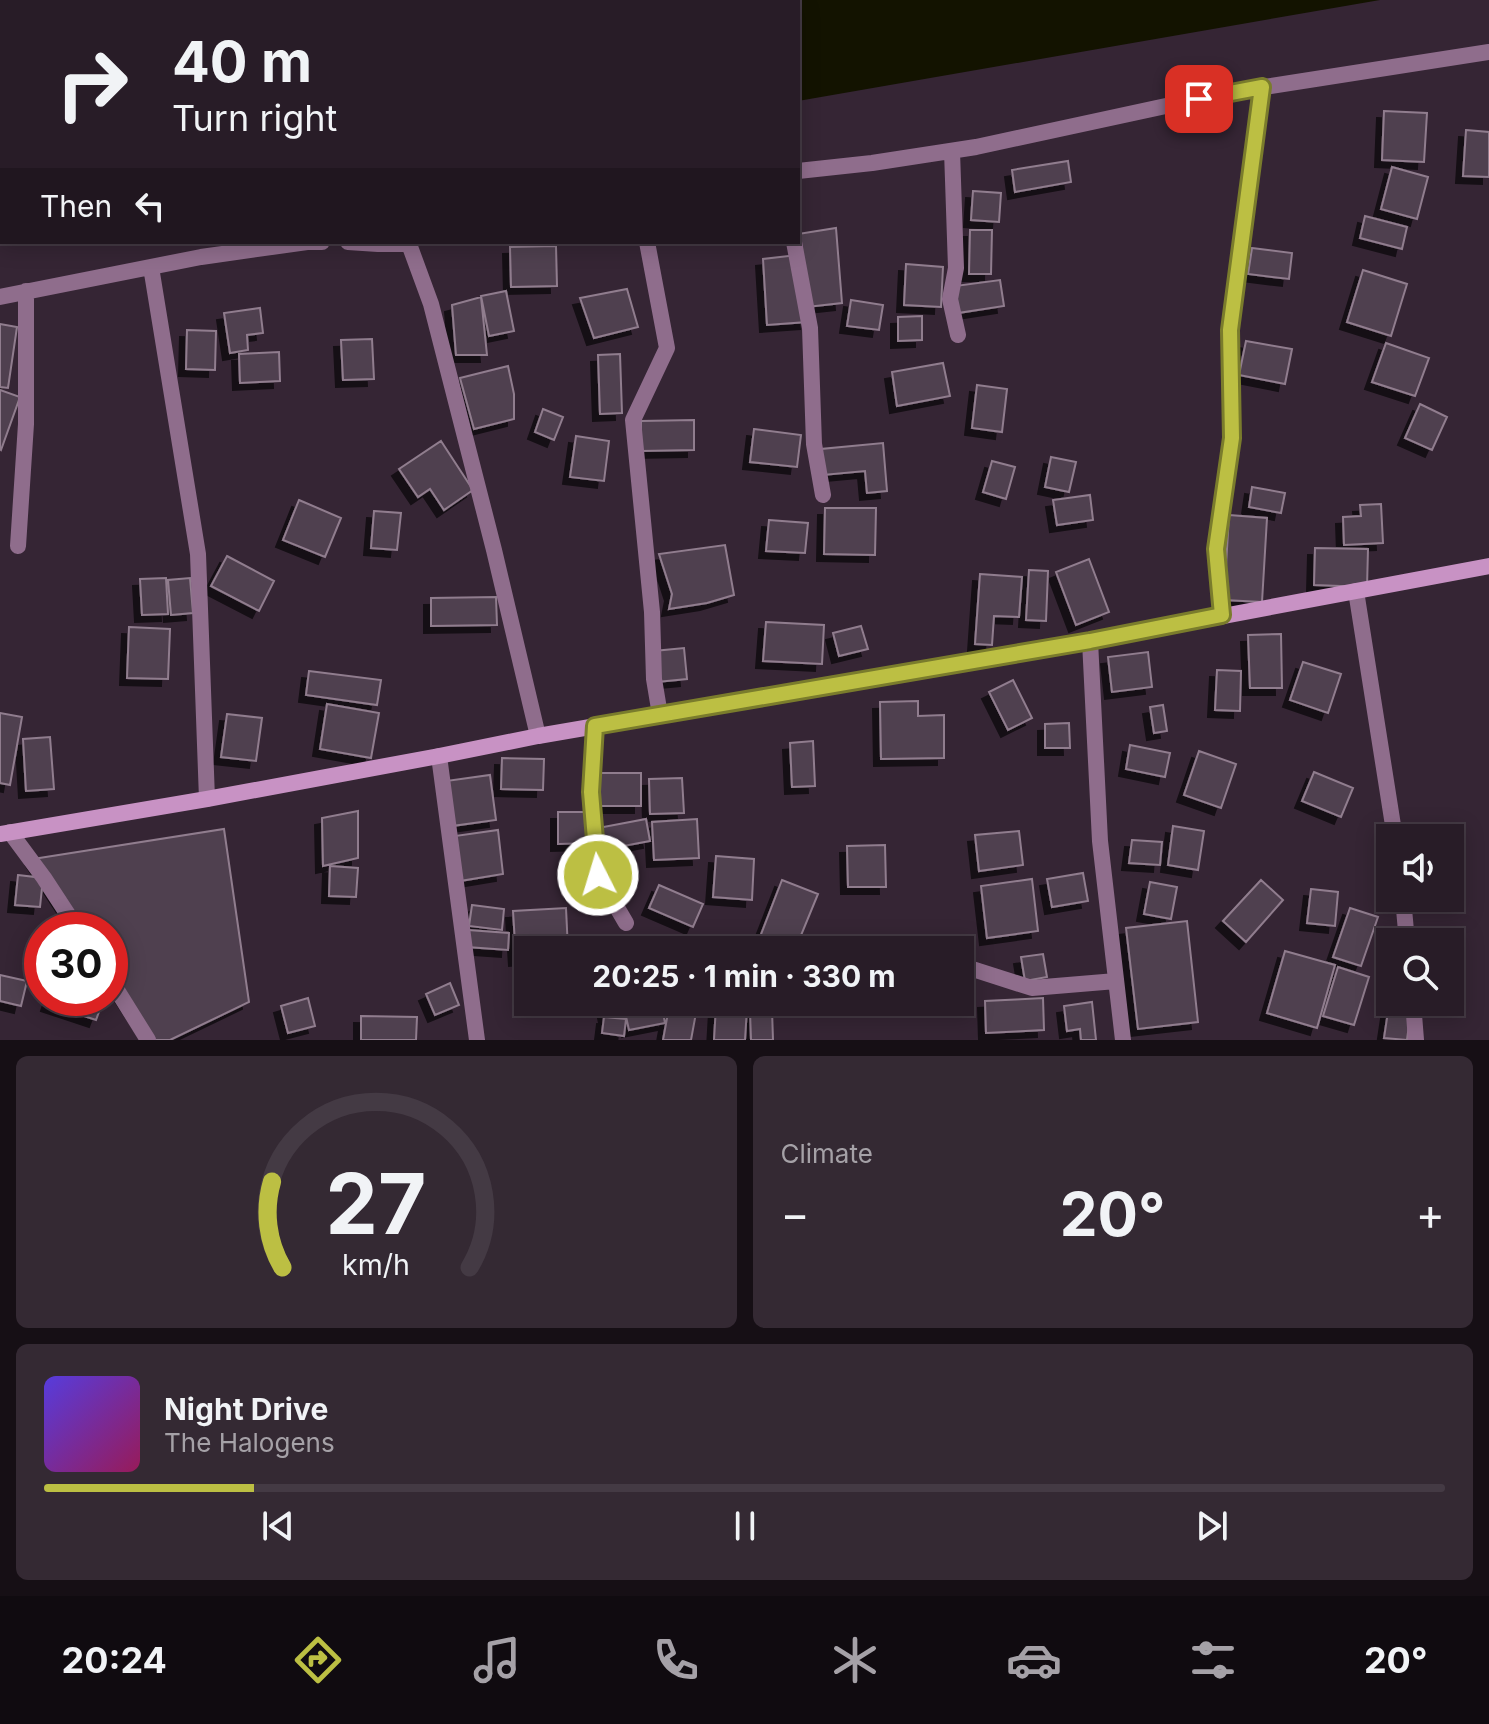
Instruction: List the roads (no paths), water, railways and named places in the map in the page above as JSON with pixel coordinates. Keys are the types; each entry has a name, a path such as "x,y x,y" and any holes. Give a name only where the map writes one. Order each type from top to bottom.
{"main road":[{"path":"5,833 207,799 538,736 1090,641 1489,566"}],"street":[{"path":"800,171 952,151 1226,93 1489,52"},
{"path":"1222,615 1216,549 1232,438 1230,330 1262,87"},
{"path":"952,151 956,268 950,299 958,335"},
{"path":"0,297 201,257 293,244"},
{"path":"412,244 431,304 494,550 538,736"},
{"path":"647,244 667,348 633,420 652,612 654,679 660,715"},
{"path":"794,244 810,328 814,444 823,495"},
{"path":"151,267 198,554 207,799"},
{"path":"18,546 26,424 26,291"},
{"path":"1356,591 1393,824"},
{"path":"1090,641 1100,841 1123,1040"},
{"path":"595,726 591,792 598,875 626,923"},
{"path":"439,756 477,1040"},
{"path":"5,833 44,878 66,912"},
{"path":"974,969 1032,988 1116,981"},
{"path":"128,1008 148,1040"},
{"path":"1414,1016 1416,1040"}]}
